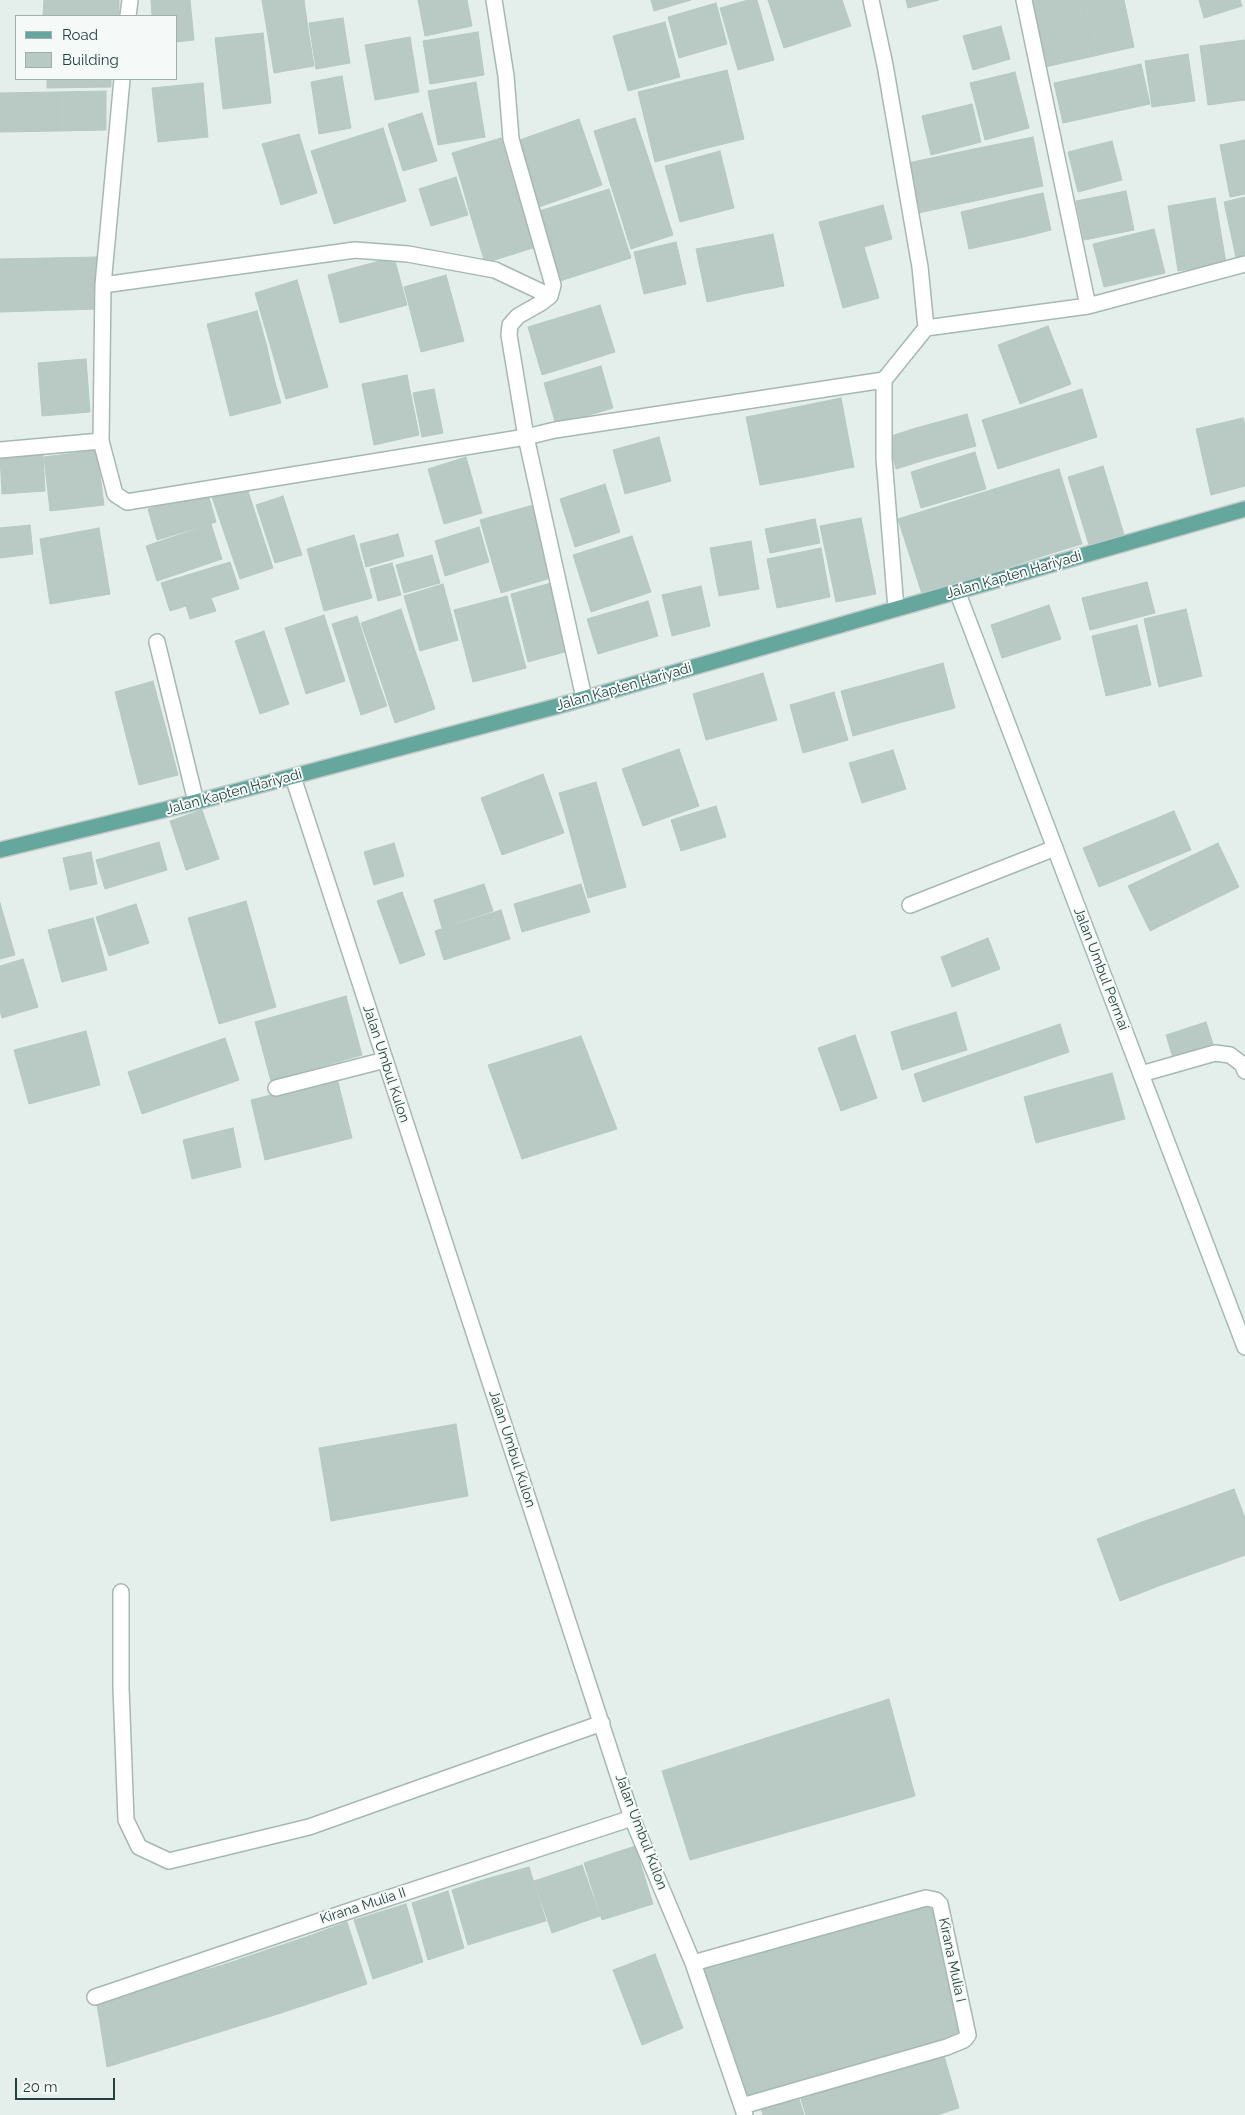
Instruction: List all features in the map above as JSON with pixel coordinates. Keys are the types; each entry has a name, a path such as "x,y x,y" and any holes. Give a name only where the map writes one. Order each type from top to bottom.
{"main road":[{"name":"Jalan Kapten Hariyadi","path":"0,850 293,777 558,706 1245,509"}],"street":[{"path":"128,15 130,0"},
{"path":"494,0 506,76 511,139 553,285 550,296 542,303 518,316 510,325 509,335 526,437 584,698"},
{"path":"871,0 885,65 920,267 926,328"},
{"path":"1024,0 1088,306"},
{"path":"122,80 104,285 101,441 115,494 127,502 526,437 555,430 884,380"},
{"path":"104,285 355,250 408,254 495,270 550,296"},
{"path":"896,609 884,458 884,380 926,328 1088,306 1245,264"},
{"path":"0,450 101,441"},
{"name":"Jalan Umbul Permai","path":"957,591 1245,1347"},
{"path":"157,642 196,802"},
{"name":"Jalan Umbul Kulon","path":"293,777 632,1818 692,1963 744,2110"},
{"path":"910,905 1055,848"},
{"path":"1141,1074 1215,1053 1230,1055 1242,1064 1245,1071"},
{"path":"276,1088 385,1060"},
{"path":"121,1592 121,1688 126,1820 139,1847 169,1861 309,1827 602,1723"},
{"name":"Kirana Mulia II","path":"95,1997 345,1912 632,1818"},
{"name":"Kirana Mulia I","path":"692,1963 926,1898 936,1900 940,1904 968,2035 964,2040 947,2048 744,2110"}],"building":[{"path":"44,0 119,0 119,15 43,15"},
{"path":"151,0 190,0 194,40 178,42 178,15 152,15"},
{"path":"262,0 304,0 308,29 268,36"},
{"path":"418,0 467,0 472,26 425,36"},
{"path":"651,0 691,0 654,11"},
{"path":"748,0 757,0 774,60 738,70 720,8"},
{"path":"768,0 842,0 851,26 784,48"},
{"path":"906,0 939,0 908,8"},
{"path":"1081,0 1094,56 1045,67 1031,1"},
{"path":"1081,0 1124,0 1134,47 1094,56"},
{"path":"1199,0 1240,0 1242,6 1204,18"},
{"path":"716,3 727,44 679,58 668,17"},
{"path":"343,18 350,63 316,69 309,23"},
{"path":"665,22 680,77 628,91 613,36"},
{"path":"1001,26 1010,59 973,70 963,36"},
{"path":"308,29 314,66 274,73 268,36"},
{"path":"478,32 484,75 430,84 423,41"},
{"path":"263,33 271,103 223,109 215,38"},
{"path":"410,37 419,92 375,100 365,45"},
{"path":"1245,40 1245,100 1208,105 1200,46"},
{"path":"1188,54 1195,101 1152,107 1145,61"},
{"path":"1141,64 1150,104 1063,123 1054,83"},
{"path":"727,70 744,139 703,149 686,80"},
{"path":"1015,72 1029,128 985,140 970,83"},
{"path":"342,76 351,128 319,134 311,82"},
{"path":"47,80 111,80 111,87 47,88"},
{"path":"686,80 703,149 655,162 638,92"},
{"path":"476,82 485,137 438,145 428,91"},
{"path":"203,83 208,137 158,142 152,88"},
{"path":"106,91 106,130 57,131 57,92"},
{"path":"57,92 57,131 0,132 0,93"},
{"path":"972,104 981,142 931,155 922,116"},
{"path":"422,113 437,161 403,171 388,124"},
{"path":"635,118 652,169 610,183 594,131"},
{"path":"579,119 602,185 536,208 514,142"},
{"path":"383,128 406,201 334,224 311,151"},
{"path":"299,134 317,193 281,205 262,144"},
{"path":"1033,137 1043,186 984,199 974,149"},
{"path":"501,138 510,170 462,185 452,153"},
{"path":"1245,140 1245,194 1230,197 1220,145"},
{"path":"1112,141 1122,180 1078,192 1068,152"},
{"path":"974,149 984,199 918,213 908,163"},
{"path":"720,151 734,208 680,222 665,166"},
{"path":"652,169 673,235 631,249 610,183"},
{"path":"510,170 518,195 469,210 462,185"},
{"path":"456,177 468,215 431,226 419,189"},
{"path":"609,189 631,258 557,282 536,212"},
{"path":"1126,191 1134,230 1084,240 1076,201"},
{"path":"1043,193 1051,230 1024,237 1016,199"},
{"path":"518,195 533,248 485,263 469,210"},
{"path":"1245,197 1245,260 1237,262 1224,202"},
{"path":"1215,198 1226,263 1178,271 1168,206"},
{"path":"1016,199 1024,237 969,249 961,212"},
{"path":"883,205 892,239 864,247 879,298 843,308 819,222"},
{"path":"1154,229 1165,273 1104,287 1093,244"},
{"path":"773,234 784,286 743,294 733,242"},
{"path":"676,242 686,284 644,294 634,252"},
{"path":"733,242 743,294 707,302 696,249"},
{"path":"98,257 99,309 0,312 0,259"},
{"path":"394,257 407,305 340,323 328,275"},
{"path":"446,275 464,341 421,352 404,287"},
{"path":"297,280 311,329 269,341 255,293"},
{"path":"600,305 615,352 542,375 528,327"},
{"path":"257,311 267,347 216,360 207,324"},
{"path":"1048,326 1071,384 1020,404 998,345"},
{"path":"311,329 328,387 286,399 269,341"},
{"path":"267,347 274,379 224,392 216,360"},
{"path":"86,359 90,412 42,416 38,363"},
{"path":"601,366 613,408 556,425 544,383"},
{"path":"407,375 419,435 374,445 362,384"},
{"path":"274,379 281,403 230,416 224,392"},
{"path":"434,389 443,433 422,437 413,393"},
{"path":"1082,389 1097,437 998,469 982,420"},
{"path":"841,398 854,467 805,477 792,408"},
{"path":"792,408 805,477 760,485 746,417"},
{"path":"967,414 976,446 925,460 916,428"},
{"path":"1243,418 1245,425 1245,486 1211,495 1196,429"},
{"path":"916,428 925,460 896,469 888,437"},
{"path":"659,437 671,481 625,494 613,450"},
{"path":"97,450 104,505 50,511 44,457"},
{"path":"975,452 986,489 921,508 911,472"},
{"path":"43,455 45,491 2,494 0,457"},
{"path":"466,457 482,513 444,524 428,469"},
{"path":"1103,466 1116,508 1081,519 1068,477"},
{"path":"1059,469 1082,544 1049,554 1026,479"},
{"path":"1026,479 1049,554 1018,564 994,489"},
{"path":"605,484 620,532 575,547 560,499"},
{"path":"246,485 273,568 240,579 212,497"},
{"path":"994,489 1018,564 922,594 898,519"},
{"path":"207,490 216,522 157,540 148,509"},
{"path":"283,496 302,555 275,563 256,505"},
{"path":"533,505 554,577 501,593 480,520"},
{"path":"1116,508 1124,535 1089,545 1081,519"},
{"path":"861,518 876,594 836,602 820,526"},
{"path":"815,519 820,543 770,553 765,529"},
{"path":"211,524 222,559 157,581 146,546"},
{"path":"30,525 33,554 0,558 0,528"},
{"path":"479,527 489,562 445,576 435,541"},
{"path":"99,528 110,594 50,604 40,539"},
{"path":"398,534 404,556 366,567 360,544"},
{"path":"354,535 372,598 324,611 307,549"},
{"path":"632,536 651,592 591,612 573,555"},
{"path":"751,541 759,589 719,596 710,548"},
{"path":"821,548 830,597 777,608 767,559"},
{"path":"432,555 440,583 404,593 396,565"},
{"path":"230,562 239,589 211,598 216,611 190,619 186,606 170,611 161,583"},
{"path":"392,563 401,595 378,601 370,569"},
{"path":"555,582 572,650 528,662 511,594"},
{"path":"1147,582 1155,613 1090,630 1082,598"},
{"path":"443,584 458,640 420,651 404,596"},
{"path":"701,586 710,626 672,636 662,595"},
{"path":"507,596 526,668 473,682 454,610"},
{"path":"648,601 658,636 598,654 587,619"},
{"path":"1049,605 1061,639 1002,658 991,625"},
{"path":"401,609 412,642 372,655 361,623"},
{"path":"1186,609 1202,676 1159,687 1144,619"},
{"path":"324,615 345,681 306,694 285,628"},
{"path":"357,616 378,681 353,690 332,624"},
{"path":"1137,625 1151,685 1106,696 1092,636"},
{"path":"264,631 278,672 249,682 235,641"},
{"path":"412,642 425,679 385,693 372,655"},
{"path":"943,663 955,708 888,726 875,682"},
{"path":"278,672 289,704 260,714 249,682"},
{"path":"763,673 777,720 706,740 693,694"},
{"path":"425,679 435,709 395,723 385,693"},
{"path":"153,681 170,744 131,755 115,692"},
{"path":"378,681 387,706 361,715 353,690"},
{"path":"875,682 888,726 853,736 841,691"},
{"path":"834,692 848,740 803,753 790,705"},
{"path":"170,744 178,775 139,785 131,755"},
{"path":"679,749 699,806 643,826 622,769"},
{"path":"893,750 906,789 862,803 849,763"},
{"path":"543,774 564,833 502,855 481,798"},
{"path":"596,782 626,887 588,898 559,793"},
{"path":"716,806 726,837 681,851 671,820"},
{"path":"202,810 219,859 186,870 170,821"},
{"path":"1174,811 1191,850 1099,887 1083,848"},
{"path":"159,842 167,870 105,889 96,860"},
{"path":"394,843 404,876 374,885 364,852"},
{"path":"1218,843 1239,887 1150,931 1128,886"},
{"path":"91,852 97,884 70,890 63,858"},
{"path":"484,884 493,911 442,928 434,900"},
{"path":"581,884 590,912 522,932 514,904"},
{"path":"402,892 425,955 400,964 377,901"},
{"path":"246,901 276,1007 219,1024 188,918"},
{"path":"0,903 15,955 0,959"},
{"path":"136,904 149,943 109,956 96,917"},
{"path":"501,910 510,939 444,960 435,931"},
{"path":"93,918 107,970 62,982 48,930"},
{"path":"988,938 1000,969 952,987 941,957"},
{"path":"23,959 38,1007 2,1018 0,1011 0,966"},
{"path":"346,996 362,1055 271,1081 255,1022"},
{"path":"956,1012 967,1050 902,1070 891,1032"},
{"path":"1206,1022 1213,1044 1173,1058 1166,1035"},
{"path":"1060,1024 1069,1052 923,1102 914,1074"},
{"path":"86,1031 100,1085 29,1104 14,1050"},
{"path":"855,1035 877,1098 841,1111 818,1048"},
{"path":"581,1036 617,1129 522,1159 488,1065"},
{"path":"225,1038 239,1080 142,1114 128,1072"},
{"path":"1112,1073 1125,1119 1036,1143 1024,1097"},
{"path":"337,1078 352,1138 265,1160 251,1100"},
{"path":"233,1128 241,1167 192,1179 183,1140"},
{"path":"456,1424 468,1496 331,1521 319,1448"},
{"path":"1234,1489 1245,1518 1245,1555 1212,1567 1190,1505"},
{"path":"1190,1505 1212,1567 1164,1584 1142,1522"},
{"path":"1142,1522 1164,1584 1120,1601 1097,1539"},
{"path":"889,1699 915,1796 690,1860 662,1771"},
{"path":"635,1846 653,1904 602,1920 584,1863"},
{"path":"582,1865 600,1916 552,1933 534,1881"},
{"path":"529,1867 546,1921 503,1934 486,1879"},
{"path":"486,1879 503,1934 468,1945 452,1890"},
{"path":"448,1891 464,1948 428,1960 412,1903"},
{"path":"934,1903 951,1972 912,1983 895,1915"},
{"path":"406,1904 423,1962 373,1979 354,1920"},
{"path":"895,1915 912,1983 873,1993 855,1927"},
{"path":"347,1922 367,1984 326,1998 309,1936"},
{"path":"855,1927 873,1993 833,2004 815,1938"},
{"path":"309,1936 326,1998 281,2013 267,1950"},
{"path":"815,1938 833,2004 799,2014 781,1948"},
{"path":"781,1948 799,2014 763,2026 742,1958"},
{"path":"267,1950 281,2013 239,2026 226,1964"},
{"path":"655,1954 683,2028 642,2045 613,1970"},
{"path":"742,1958 763,2026 726,2037 703,1967"},
{"path":"226,1964 239,2026 197,2039 185,1976"},
{"path":"951,1972 965,2034 928,2045 912,1983"},
{"path":"185,1976 197,2039 152,2053 140,1991"},
{"path":"912,1983 928,2045 892,2057 873,1993"},
{"path":"140,1991 152,2053 107,2067 97,2004"},
{"path":"873,1993 892,2057 852,2069 833,2004"},
{"path":"833,2004 852,2069 819,2079 799,2014"},
{"path":"799,2014 819,2079 784,2092 763,2026"},
{"path":"763,2026 784,2092 748,2102 726,2037"},
{"path":"943,2052 959,2108 937,2115 806,2115 801,2099"},
{"path":"799,2099 804,2115 763,2115 761,2109"}]}
